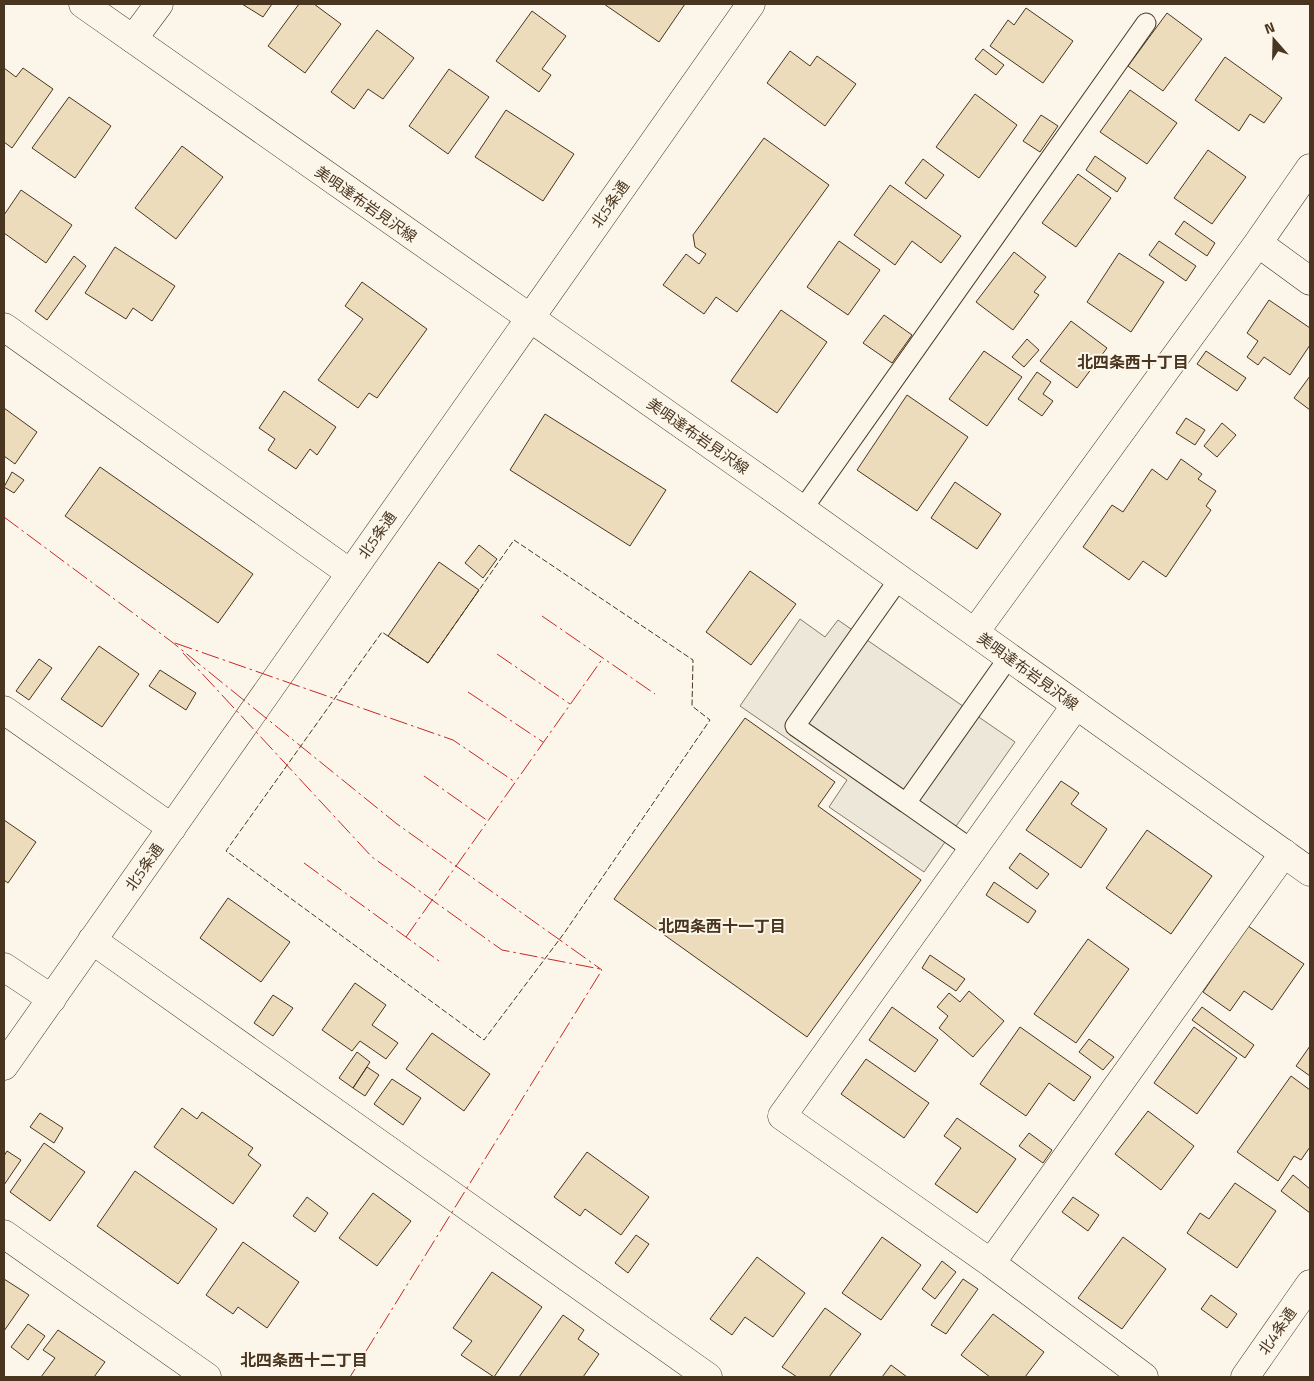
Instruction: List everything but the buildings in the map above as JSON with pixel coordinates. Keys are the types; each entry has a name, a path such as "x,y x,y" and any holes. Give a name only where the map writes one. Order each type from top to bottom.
{"street":[{"name":"美唄達布岩見沢線","path":"83,4 975,632 1310,872"},
{"path":"133,39 159,4"},
{"name":"北5条通","path":"4,1066 751,4"},
{"path":"975,632 1258,244 1310,168"},
{"path":"1258,244 1310,281"},
{"path":"4,327 350,573"},
{"path":"1076,705 782,1116 991,1263 1144,1377"},
{"path":"4,710 172,828"},
{"path":"991,1263 1284,853"},
{"path":"92,940 708,1377"},
{"path":"4,967 52,999"},
{"path":"4,1234 207,1377"},
{"name":"北4条通","path":"1245,1377 1310,1284"}],"lane":[{"path":"802,510 1146,23"},
{"path":"899,579 795,726 973,850"},
{"path":"906,803 1009,657"}],"shaded area":[{"path":"800,619 825,637 838,620 1015,742 924,872 829,807 847,780 740,706"}],"fence":[{"path":"514,540 693,660 692,706 710,720 565,932 484,1040 226,851 382,632 428,663 514,540"}],"power":[{"path":"4,517 172,642 397,824 602,970"},
{"path":"542,616 655,694"},
{"path":"175,643 453,740 515,782"},
{"path":"183,653 372,857 502,950 600,969"},
{"path":"497,654 570,704"},
{"path":"406,937 603,658"},
{"path":"468,692 543,742"},
{"path":"424,776 488,821"},
{"path":"304,863 439,961"},
{"path":"350,1377 602,970"}],"district":[{"name":"北四条西十丁目","path":"1133,362"},
{"name":"北四条西十一丁目","path":"722,926"},
{"name":"北四条西十二丁目","path":"304,1360"}]}
